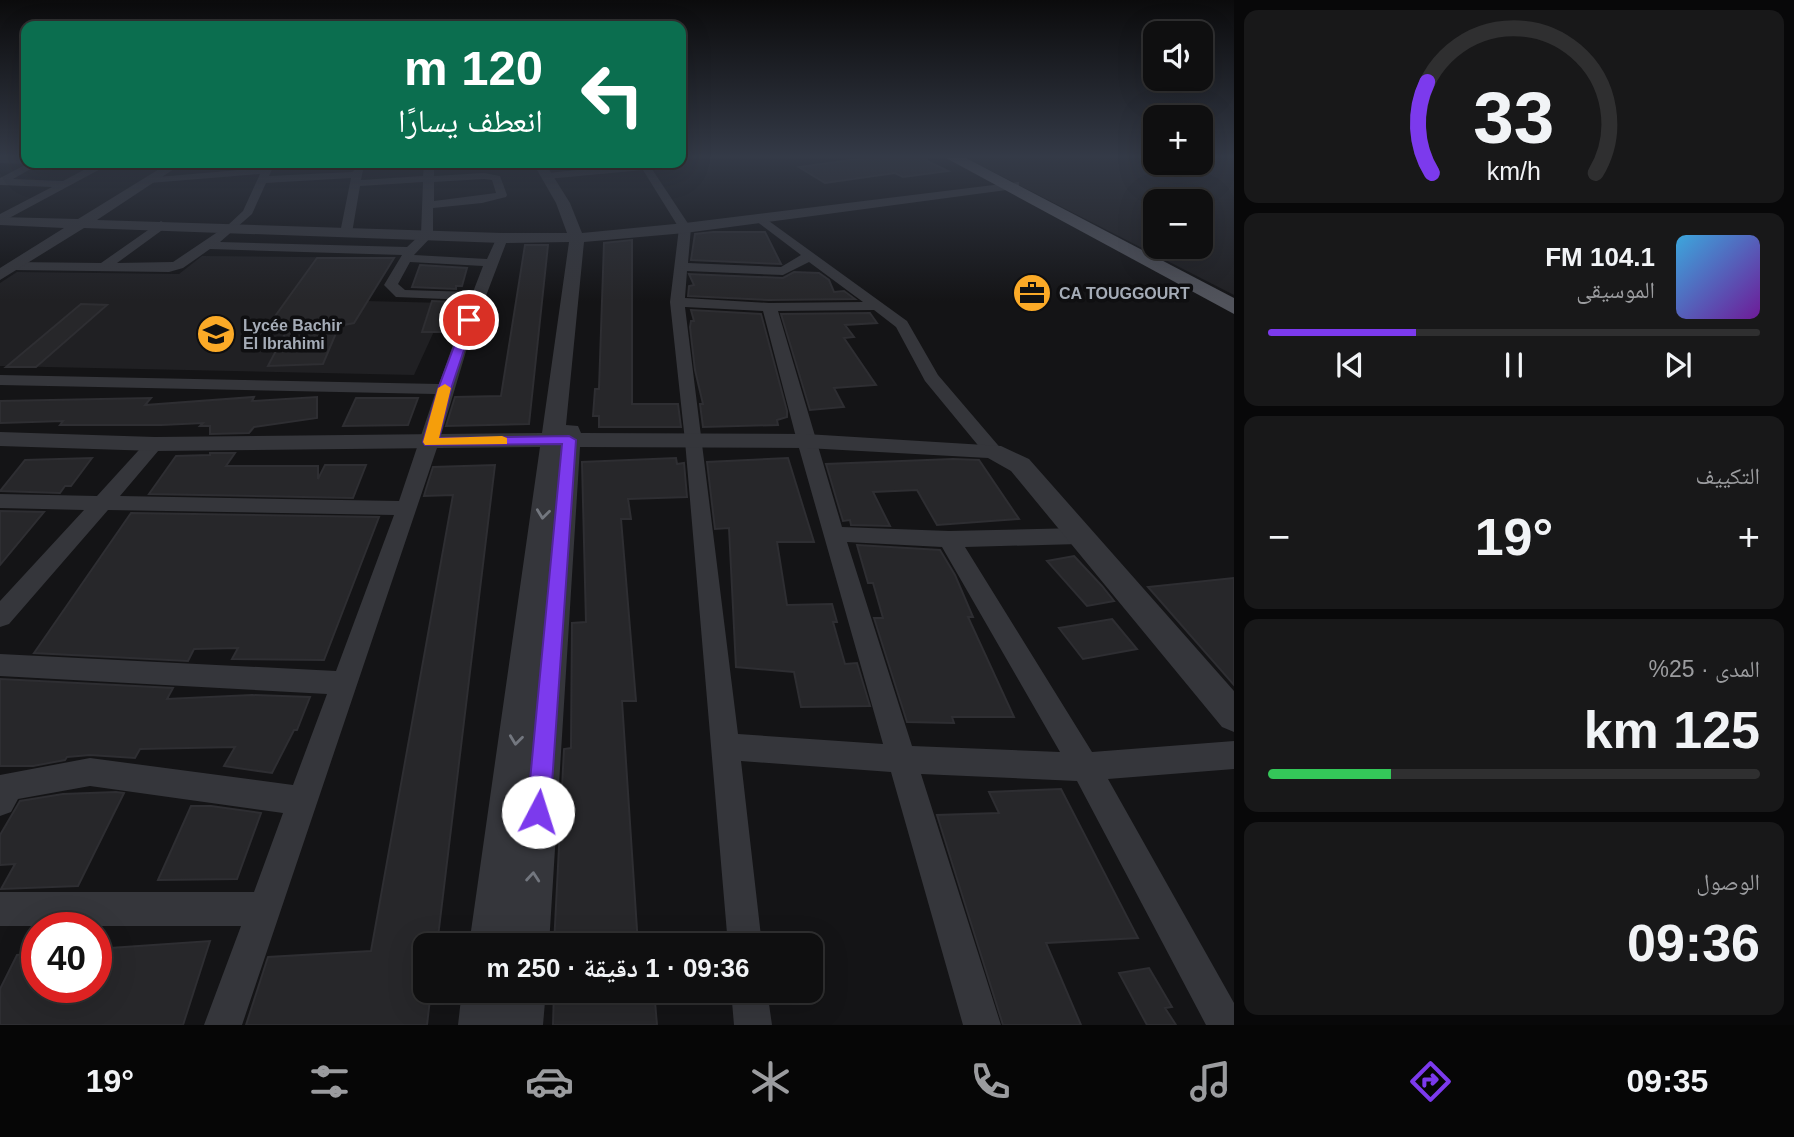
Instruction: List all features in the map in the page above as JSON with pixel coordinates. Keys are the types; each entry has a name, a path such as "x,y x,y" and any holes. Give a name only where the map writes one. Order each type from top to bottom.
{"main road":[{"path":"1050,206 1234,304"}],"street":[{"path":"0,220 26,206"},
{"path":"6,271 109,206"},
{"path":"6,271 173,267 232,228 251,206"},
{"path":"346,233 351,206"},
{"path":"428,206 427,234 408,255 391,285 397,292 476,296"},
{"path":"493,933 561,440 585,238 565,206"},
{"path":"671,206 685,228 677,302 694,441 744,933"},
{"path":"0,220 346,233 585,238 851,206"},
{"path":"758,218 902,324 931,377 993,451 1020,465 1234,716"},
{"path":"104,267 161,225"},
{"path":"223,1025 430,442 444,389 476,296 502,237"},
{"path":"208,245 408,255 491,263"},
{"path":"681,267 783,271 809,256"},
{"path":"677,302 769,307 878,306"},
{"path":"769,307 806,441 982,1025"},
{"path":"0,380 444,389"},
{"path":"0,439 155,444 561,440 806,441 993,451"},
{"path":"528,933 561,440"},
{"path":"0,617 155,444"},
{"path":"0,500 406,508"},
{"path":"836,534 948,539 1079,536"},
{"path":"948,539 1085,767 1226,1025"},
{"path":"0,665 344,683"},
{"path":"725,746 901,759 1085,767 1234,755"},
{"path":"0,801 9,786 90,772 302,801"},
{"path":"0,909 264,909"},
{"path":"481,1025 484,1003"},
{"path":"520,1025 522,1003"},
{"path":"750,1003 753,1025"}],"shaded area":[{"path":"1060,206 1143,206 1143,248"},
{"path":"1213,206 1234,206 1234,295 1164,259 1213,259"},
{"name":"Lycée Bachir El Ibrahimi","path":"202,256 392,258 366,301 447,303 414,375 0,366 0,283 17,272 179,274"}],"building":[{"path":"765,232 781,264 691,260 695,234"},
{"path":"632,240 632,404 678,404 681,427 599,427 599,416 593,416 595,389 599,389 604,243"},
{"path":"525,245 548,245 529,424 446,426 455,397 501,396"},
{"path":"317,258 394,258 354,323 339,326 323,364 268,366 289,326 268,326"},
{"path":"420,265 467,268 462,286 456,286 456,289 412,287"},
{"path":"794,272 819,273 829,280 834,292 844,291 855,299 769,300 688,296 689,286 694,285 689,274 783,278"},
{"path":"432,301 452,302 441,332 422,332"},
{"path":"81,304 107,305 36,367 6,367"},
{"path":"691,310 761,314 787,411 787,417 777,420 778,425 703,427 700,404 703,404 695,370 690,327 691,321 694,321"},
{"path":"870,313 877,323 845,325 854,337 844,338 876,385 834,388 844,407 810,410 781,314"},
{"path":"254,397 252,401 317,397 317,418 254,427 249,433 210,434 210,426 200,426 203,423 0,423 0,401 151,398 145,405"},
{"path":"356,398 418,398 408,425 343,426"},
{"path":"235,453 226,466 318,466 318,479 325,465 366,465 353,498 149,494 176,456"},
{"path":"92,458 71,486 65,486 60,493 0,491 25,460"},
{"path":"676,458 677,464 684,463 687,497 628,499 631,519 621,519 636,701 622,701 637,933 555,933 564,749 571,748 572,623 586,622 582,462"},
{"path":"788,458 814,542 777,542 787,605 832,604 837,622 833,622 845,664 857,663 870,706 801,707 794,672 736,667 729,528 715,529 707,462"},
{"path":"979,460 1019,519 937,525 917,490 873,492 890,526 851,525 850,520 843,521 826,464"},
{"path":"495,465 438,933 413,933 413,1003 430,1003 427,1025 246,1025 268,957 371,951 453,495 424,496 433,467"},
{"path":"0,511 44,512 0,565"},
{"path":"131,513 379,517 324,660 232,659 238,648 194,649 188,661 34,653"},
{"path":"857,545 940,550 955,575 973,617 968,617 1014,717 952,717 954,723 907,722 874,618 883,618 873,583 868,583"},
{"path":"1074,556 1114,601 1087,606 1047,561"},
{"path":"1234,578 1234,685 1148,587"},
{"path":"1112,619 1137,649 1083,659 1059,628"},
{"path":"0,679 173,688 167,699 252,695 310,697 297,730 294,730 272,773 224,766 235,747 140,749 135,758 90,755 67,757 65,760 33,766 0,766"},
{"path":"1061,789 1138,938 1046,943 1081,1025 1003,1025 937,815 999,813 989,792"},
{"path":"124,793 78,886 1,889 15,864 0,865 0,835 20,801 63,794"},
{"path":"191,806 261,813 237,879 158,880"},
{"path":"210,941 183,1025 0,1025 0,989 17,955 21,955 21,1003 112,1003 112,948"},
{"path":"1149,968 1172,1007 1165,1008 1176,1025 1147,1025 1119,973"},
{"path":"554,1003 655,1003 657,1025 553,1025"}],"slow traffic":[{"path":"445,388 430,442 502,441"}],"place":[{"name":"CA TOUGGOURT","path":"1032,293"},
{"name":"Lycée Bachir El Ibrahimi","path":"216,334"}],"route":[{"path":"469,320 444,389 430,442 569,440 538,812"}]}
